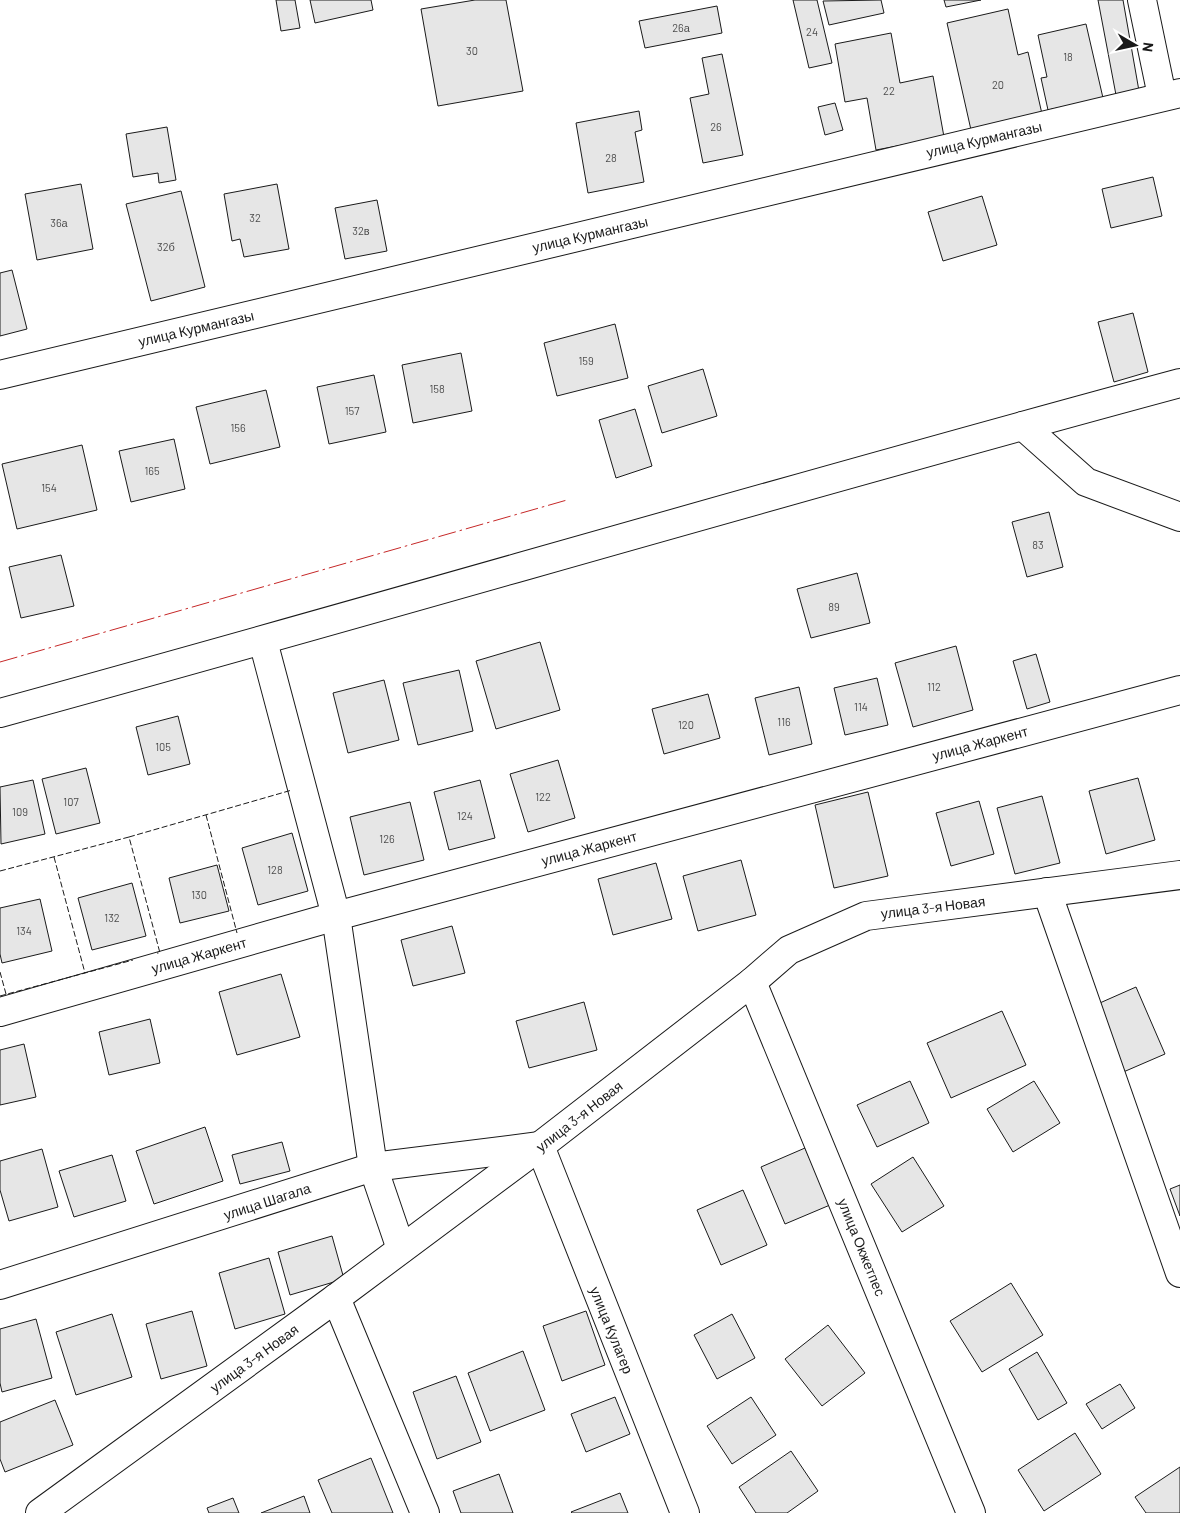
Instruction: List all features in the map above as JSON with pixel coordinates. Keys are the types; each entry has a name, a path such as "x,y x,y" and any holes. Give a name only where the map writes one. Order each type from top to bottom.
{"street":[{"path":"1142,0 1171,94"},
{"name":"улица Курмангазы","path":"0,375 1171,94"},
{"path":"0,713 1180,383"},
{"path":"1023,426 1086,482 1180,518"},
{"path":"263,640 336,916 373,1167 402,1249"},
{"name":"улица Жаркент","path":"0,1012 336,916 1180,690"},
{"name":"улица 3-я Новая","path":"40,1513 336,1298 540,1146 752,982 789,950 866,916 1180,875"},
{"path":"1047,892 1180,1273"},
{"name":"улица Окжетпес","path":"752,982 972,1513"},
{"name":"улица Шагала","path":"0,1286 373,1167 540,1146"},
{"name":"улица Кулагер","path":"540,1146 685,1513"},
{"path":"336,1298 425,1513"}],"building":[{"path":"276,0 295,0 300,28 281,31"},
{"path":"310,0 371,0 373,10 315,23"},
{"path":"475,0 506,0 523,91 438,106 421,9"},
{"path":"793,0 817,0 832,63 809,68"},
{"path":"881,0 884,13 829,25 823,1"},
{"path":"944,0 981,0 946,7"},
{"path":"1098,0 1123,0 1139,91 1116,95"},
{"path":"717,6 722,33 645,48 639,21"},
{"path":"1008,9 1018,55 1028,52 1042,114 971,130 947,23"},
{"path":"1086,24 1103,98 1048,110 1041,78 1047,77 1038,35"},
{"path":"891,33 900,83 933,76 944,137 876,150 867,98 845,102 835,44"},
{"path":"722,54 743,155 703,163 690,98 709,94 702,58"},
{"path":"835,103 843,130 825,135 818,107"},
{"path":"639,111 642,130 635,132 644,182 588,193 576,123"},
{"path":"167,127 176,180 159,183 158,173 133,177 126,134"},
{"path":"1153,177 1162,216 1111,228 1102,189"},
{"path":"81,184 93,249 37,260 25,194"},
{"path":"277,184 289,249 244,257 240,239 232,241 224,194"},
{"path":"181,191 205,287 151,301 126,204"},
{"path":"982,196 997,245 943,261 928,212"},
{"path":"377,200 387,251 345,259 335,208"},
{"path":"12,270 27,329 0,336 0,273"},
{"path":"1133,313 1148,372 1114,382 1098,322"},
{"path":"615,324 628,378 557,396 544,343"},
{"path":"461,353 472,411 413,423 402,365"},
{"path":"703,369 717,416 662,433 648,386"},
{"path":"374,375 386,432 329,444 317,387"},
{"path":"266,390 280,447 210,464 196,407"},
{"path":"635,409 652,466 616,478 599,420"},
{"path":"174,439 185,489 131,502 119,451"},
{"path":"82,445 97,510 17,529 2,464"},
{"path":"1049,512 1063,567 1027,577 1012,522"},
{"path":"61,555 74,606 21,618 9,567"},
{"path":"857,573 870,623 811,638 797,589"},
{"path":"540,642 560,710 496,729 476,661"},
{"path":"956,646 973,710 913,727 895,663"},
{"path":"1036,654 1050,702 1027,709 1013,661"},
{"path":"459,670 473,731 418,745 403,683"},
{"path":"877,678 888,725 845,735 834,688"},
{"path":"384,680 399,740 348,753 333,693"},
{"path":"799,687 812,744 769,755 755,698"},
{"path":"708,694 720,738 664,754 652,709"},
{"path":"178,716 190,764 148,775 136,727"},
{"path":"558,760 575,818 528,832 510,774"},
{"path":"86,768 100,823 56,834 42,779"},
{"path":"1138,778 1155,840 1106,854 1089,791"},
{"path":"33,780 45,834 1,844 0,787"},
{"path":"480,780 495,838 449,850 434,792"},
{"path":"868,792 888,876 834,888 815,805"},
{"path":"1042,796 1060,863 1015,874 997,808"},
{"path":"979,801 994,854 951,866 936,813"},
{"path":"410,802 424,860 364,875 350,817"},
{"path":"292,833 308,891 258,905 242,848"},
{"path":"741,860 756,915 698,931 683,876"},
{"path":"656,863 672,919 613,935 598,879"},
{"path":"217,865 229,911 180,923 169,878"},
{"path":"132,883 146,936 92,950 78,898"},
{"path":"40,899 52,951 2,963 0,954 0,908"},
{"path":"452,926 465,973 413,986 401,940"},
{"path":"281,974 300,1037 237,1055 219,992"},
{"path":"1136,987 1165,1054 1121,1073 1093,1006"},
{"path":"584,1002 597,1050 529,1068 516,1021"},
{"path":"1002,1011 1026,1065 951,1098 927,1043"},
{"path":"150,1019 160,1063 109,1075 99,1032"},
{"path":"24,1044 36,1097 0,1105 0,1050"},
{"path":"910,1081 929,1123 877,1147 857,1105"},
{"path":"1034,1081 1060,1123 1013,1152 987,1109"},
{"path":"205,1127 223,1181 154,1204 136,1151"},
{"path":"282,1142 290,1171 240,1184 232,1155"},
{"path":"805,1148 830,1205 785,1224 761,1167"},
{"path":"42,1149 58,1207 9,1221 0,1190 0,1161"},
{"path":"112,1155 126,1201 74,1217 59,1171"},
{"path":"913,1157 944,1206 902,1232 871,1184"},
{"path":"1180,1185 1180,1216 1170,1189"},
{"path":"743,1190 767,1245 721,1265 697,1210"},
{"path":"332,1236 344,1279 290,1295 278,1252"},
{"path":"269,1258 285,1314 235,1329 219,1273"},
{"path":"1011,1283 1043,1335 982,1372 950,1321"},
{"path":"192,1311 207,1366 161,1379 146,1324"},
{"path":"586,1311 605,1365 562,1381 543,1326"},
{"path":"112,1314 132,1377 76,1395 56,1332"},
{"path":"732,1314 755,1358 717,1379 694,1335"},
{"path":"36,1319 52,1378 2,1392 0,1383 0,1329"},
{"path":"828,1325 865,1373 822,1406 785,1359"},
{"path":"523,1351 545,1410 490,1431 468,1373"},
{"path":"1037,1352 1067,1403 1038,1420 1009,1369"},
{"path":"456,1376 481,1442 437,1459 413,1392"},
{"path":"1120,1384 1135,1408 1102,1429 1086,1404"},
{"path":"615,1397 630,1434 586,1452 571,1414"},
{"path":"751,1397 776,1435 732,1464 707,1426"},
{"path":"55,1400 73,1445 5,1472 0,1459 0,1422"},
{"path":"1075,1433 1101,1474 1044,1511 1018,1470"},
{"path":"791,1451 818,1491 787,1513 756,1513 739,1487"},
{"path":"371,1458 393,1513 332,1513 318,1480"},
{"path":"1180,1467 1180,1513 1146,1513 1135,1497"},
{"path":"499,1474 513,1513 461,1513 453,1491"},
{"path":"620,1493 628,1513 571,1512"},
{"path":"304,1496 310,1513 261,1513"},
{"path":"233,1498 239,1513 209,1513 207,1508"}],"fence":[{"path":"129,837 292,790"},
{"path":"206,815 237,933"},
{"path":"0,871 129,837 160,953 157,953"},
{"path":"54,857 85,973"},
{"path":"0,996 133,960"},
{"path":"0,972 6,994"}],"power":[{"path":"0,662 567,500"}]}
